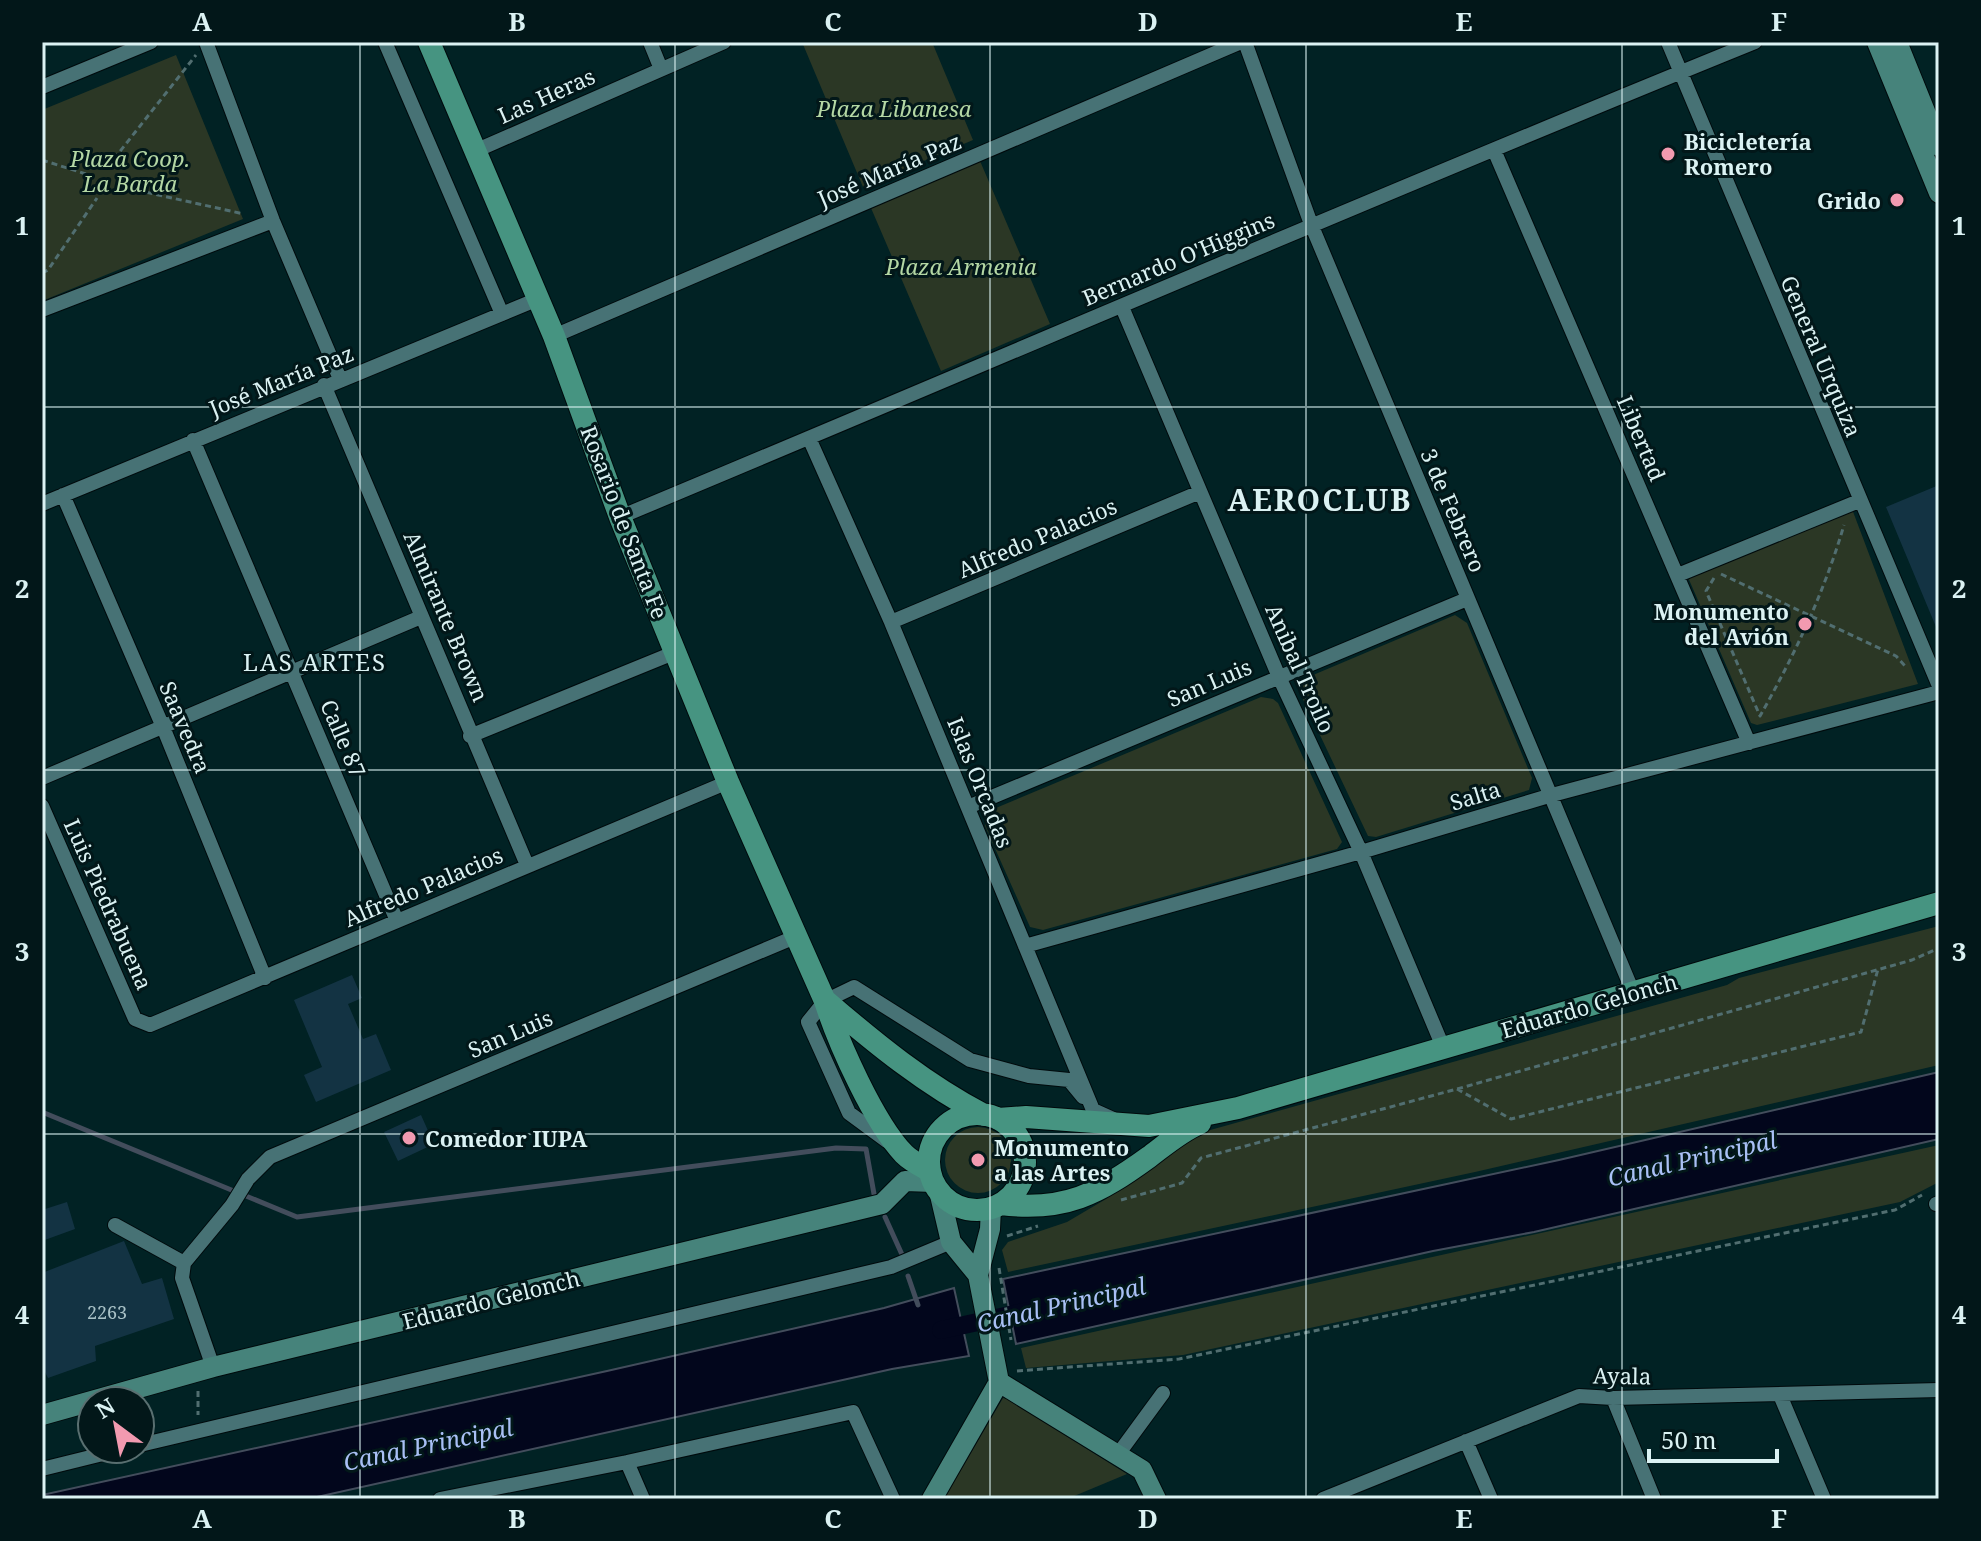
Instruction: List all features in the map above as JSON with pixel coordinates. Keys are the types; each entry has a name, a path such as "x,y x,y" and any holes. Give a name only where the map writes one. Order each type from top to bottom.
{"main road":[{"name":"Rosario de Santa Fe","path":"429,42 554,336 620,517 728,782 825,1001 833,1028 881,1123 905,1155 934,1182"},
{"name":"Eduardo Gelonch","path":"1238,1108 1149,1126 1026,1117 961,1117 942,1129 931,1149 934,1182 947,1200 968,1209 1051,1206 1081,1198 1135,1167 1195,1125 1238,1108 1939,903"},
{"name":"Rosario de Santa Fe","path":"825,1001 895,1060 952,1098 991,1117"},
{"path":"991,1117 1014,1132 1024,1150 1025,1160 1016,1190 996,1206"}],"street":[{"path":"42,87 151,42"},
{"path":"206,42 273,221 340,379"},
{"path":"385,42 502,314"},
{"path":"650,42 661,69"},
{"name":"Las Heras","path":"475,151 724,42"},
{"name":"José María Paz","path":"554,336 1243,42"},
{"name":"3 de Febrero","path":"1243,42 1311,224 1633,992"},
{"name":"General Urquiza","path":"1668,42 1939,689"},
{"name":"Bernardo O'Higgins","path":"620,517 1122,307 1311,224 1755,42"},
{"path":"1877,42 1939,193"},
{"path":"1897,42 1939,146"},
{"name":"Libertad","path":"1494,150 1749,743"},
{"path":"42,310 273,221"},
{"name":"José María Paz","path":"42,504 538,299"},
{"name":"Anibal Troilo","path":"1122,307 1279,677 1361,852 1443,1047"},
{"name":"Almirante Brown","path":"324,385 527,865"},
{"name":"Islas Orcadas","path":"809,438 891,622 1093,1110"},
{"name":"Calle 87","path":"193,440 397,921"},
{"name":"Alfredo Palacios","path":"891,622 1200,492"},
{"name":"Saavedra","path":"63,495 163,727 265,978"},
{"path":"1678,575 1859,501"},
{"name":"San Luis","path":"968,807 1467,599"},
{"path":"42,778 421,617"},
{"path":"470,736 676,652"},
{"name":"Salta","path":"1025,946 1552,795 1939,689"},
{"name":"Alfredo Palacios","path":"135,1019 150,1025 728,782"},
{"name":"Luis Piedrabuena","path":"42,806 135,1019"},
{"name":"San Luis","path":"184,1263 232,1205 248,1179 270,1157 795,937"},
{"path":"825,1001 854,987 970,1060 1029,1076 1069,1080 1093,1110 1128,1126"},
{"name":"Eduardo Gelonch","path":"42,1415 205,1369 882,1204 905,1181 934,1182"},
{"path":"932,1499 998,1378 1003,1346 978,1275 951,1242 934,1182"},
{"path":"978,1275 996,1206"},
{"path":"115,1225 184,1263 182,1278 205,1369"},
{"path":"156,1441 891,1267 951,1242"},
{"path":"998,1378 1142,1470 1156,1499"},
{"name":"Ayala","path":"1323,1499 1579,1396 1613,1398 1939,1390"},
{"path":"1119,1453 1163,1393"},
{"path":"1780,1395 1824,1499"},
{"path":"1613,1398 1654,1499"},
{"path":"440,1499 853,1412 893,1499"},
{"path":"1466,1441 1491,1499"},
{"path":"42,1469 76,1461"},
{"path":"627,1462 643,1499"}],"path":[{"path":"114,159 206,42"},
{"path":"42,160 86,174"},
{"path":"127,188 273,221"},
{"path":"42,273 48,270 97,198"},
{"path":"1846,519 1832,567 1812,616 1790,664 1760,716 1706,591 1717,572 1812,616 1896,656 1906,667"},
{"path":"1122,1200 1182,1183 1201,1158 1457,1089 1878,969 1939,948"},
{"path":"1457,1089 1511,1119 1861,1032 1878,969"},
{"path":"998,1378 1179,1359 1934,1200"},
{"path":"1004,1237 1044,1225"},
{"path":"997,1256 1003,1346"},
{"path":"198,1431 205,1369"}],"green space":[{"name":"Plaza Libanesa","path":"802,42 932,42 973,140 863,187"},
{"name":"Plaza Coop. La Barda","path":"176,55 243,219 42,301 42,110"},
{"name":"Plaza Armenia","path":"980,161 1050,324 941,371 871,208"},
{"path":"1852,509 1918,684 1757,725 1751,723 1687,575"},
{"path":"1455,615 1467,623 1532,778 1529,790 1376,837 1368,836 1300,693 1299,683"},
{"path":"1261,697 1278,703 1342,842 1337,849 1043,930 1030,927 985,826 986,814"},
{"path":"1939,926 1939,1065 1475,1172 1008,1272 1002,1250 1008,1242 1067,1222 1106,1199 1196,1134 1727,985 1739,978"},
{"name":"Monumento a las Artes","path":"971,1127 985,1127 997,1132 1006,1141 1011,1160 1009,1173 1002,1184 985,1193 971,1193 959,1188 950,1179 945,1167 945,1153 950,1141 959,1132"},
{"path":"1939,1145 1939,1182 1900,1202 1183,1355 1026,1368 1021,1348"},
{"path":"1003,1398 1127,1474 1067,1499 944,1499"}],"water":[{"path":"1939,1072 1939,1139 1534,1232 1433,1251 1016,1344 1003,1279 1559,1160"},
{"path":"954,1288 969,1356 892,1369 308,1499 42,1499 42,1495 607,1371 884,1308"}],"building":[{"path":"1939,485 1939,634 1886,507"},
{"path":"352,975 362,998 348,1004 363,1039 376,1034 391,1070 316,1102 304,1075 322,1067 294,1000"},
{"name":"Comedor IUPA","path":"421,1115 434,1144 398,1161 384,1132"},
{"path":"67,1202 75,1229 42,1241 42,1210"},
{"path":"124,1241 142,1284 162,1278 174,1319 95,1346 96,1361 48,1378 42,1366 42,1273"}],"waterway":[{"path":"42,1112 297,1217 836,1148 866,1149 874,1194"},
{"path":"885,1217 904,1259"},
{"path":"908,1276 918,1305"},
{"name":"Canal Principal","path":"941,1330 1033,1310"}],"place":[{"name":"Bicicletería Romero","path":"1668,154"},
{"name":"Grido","path":"1897,200"},
{"name":"Monumento del Avión","path":"1805,624"},
{"name":"Comedor IUPA","path":"409,1138"},
{"name":"Monumento a las Artes","path":"978,1160"}],"district":[{"name":"AEROCLUB","path":"1320,499"},
{"name":"LAS ARTES","path":"315,661"}]}
